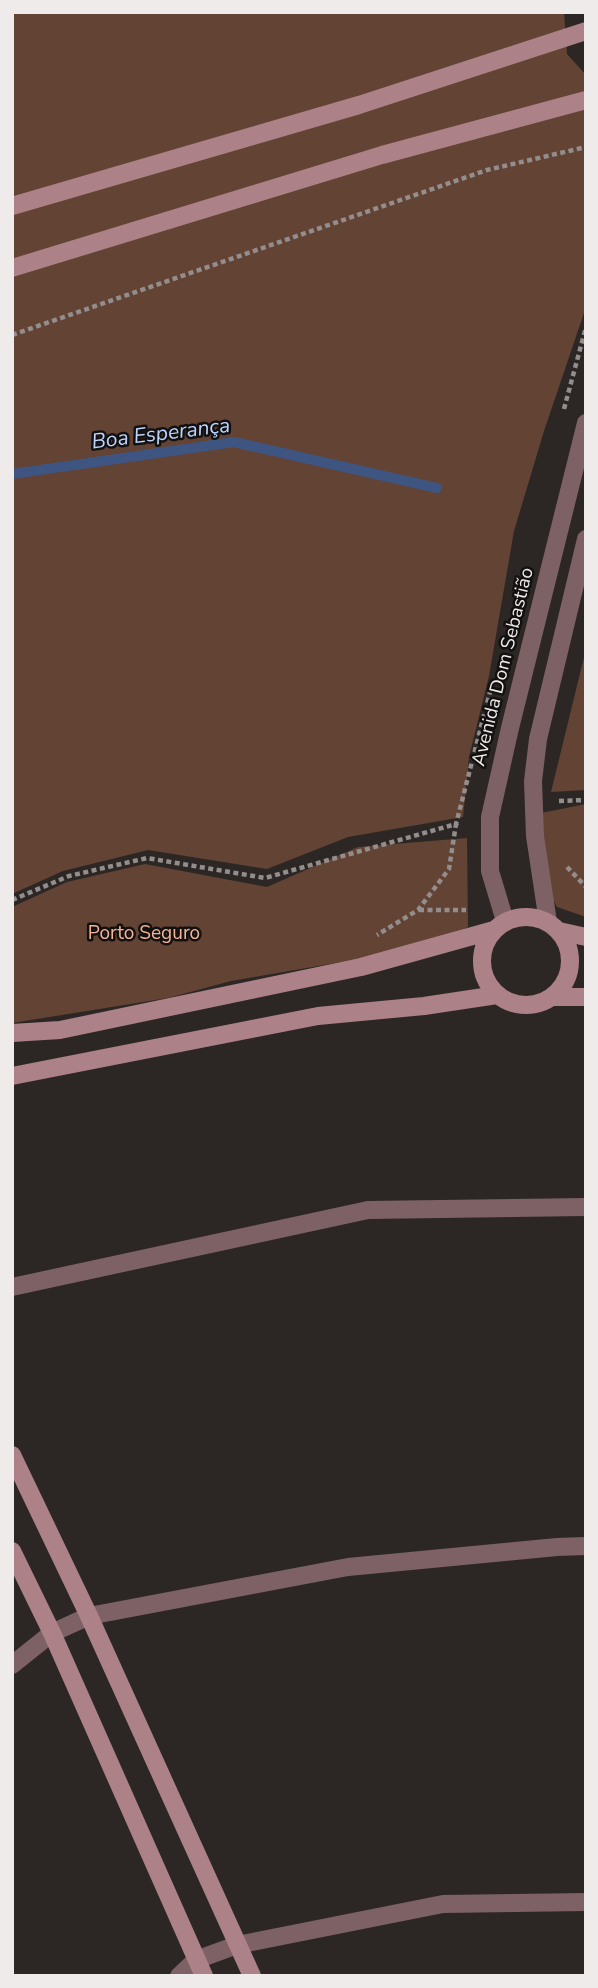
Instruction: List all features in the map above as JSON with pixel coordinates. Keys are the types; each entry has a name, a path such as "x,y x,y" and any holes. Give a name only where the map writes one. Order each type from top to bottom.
{"street":[{"path":"12,206 359,105 586,31"},
{"path":"12,268 382,155 586,100"},
{"name":"Avenida Dom Sebastião","path":"500,925 490,871 490,817 586,423"},
{"path":"552,998 562,987 570,966 568,944 554,926 535,836 533,781 538,739 586,539"},
{"path":"12,1033 60,1030 347,970 500,925 520,916 534,917 586,937"},
{"path":"500,925 486,942 481,956 482,970 497,995 509,1003 523,1006 552,998 586,997"},
{"path":"12,1076 318,1016 425,1006 497,995"},
{"path":"12,1287 368,1210 586,1207"},
{"path":"12,1455 89,1616 252,1976"},
{"path":"12,1665 52,1633 89,1616 348,1567 586,1546"},
{"path":"12,1551 52,1633 200,1968"},
{"path":"179,1976 200,1968 237,1945 443,1904 586,1902"}],"path":[{"path":"12,335 487,170 586,147"},
{"path":"552,801 586,800"},
{"path":"12,900 69,876 147,859 265,877 456,824 449,869 418,910 371,939"}],"green space":[{"path":"12,12 564,12 567,54 586,75 586,307 514,531 489,676 469,757 463,817 348,837 267,869 148,850 63,871 12,894"},
{"path":"586,649 586,790 551,792"},
{"path":"586,804 586,917 557,907 545,884 541,813"},
{"name":"Porto Seguro","path":"467,838 468,927 460,931 371,957 231,981 168,998 12,1023 12,907 67,882 145,864 267,887 358,847"}],"waterway":[{"name":"Boa Esperança","path":"12,474 234,442 437,488"}]}
